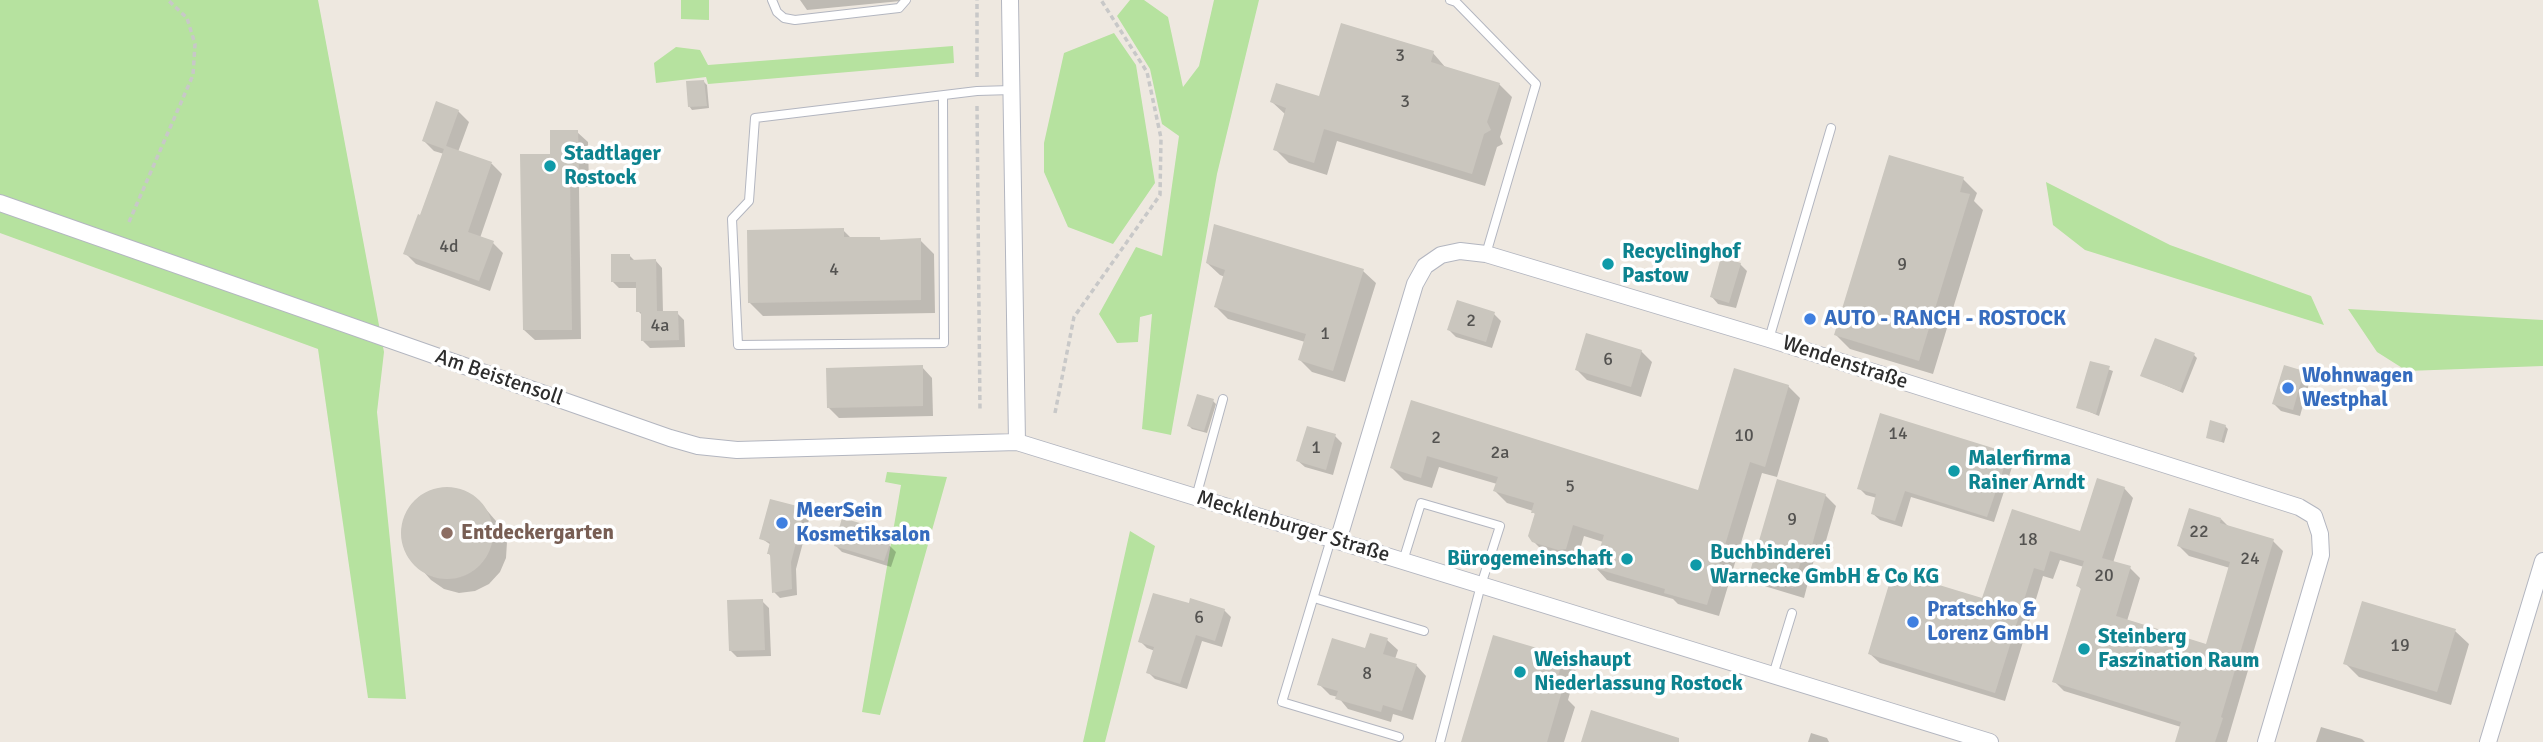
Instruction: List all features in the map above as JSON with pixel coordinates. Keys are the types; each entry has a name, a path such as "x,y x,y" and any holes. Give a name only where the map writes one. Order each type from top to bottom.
{"street":[{"path":"1010,0 1017,442"},
{"name":"Am Beistensoll","path":"0,203 698,446 765,450 1017,442"},
{"name":"Wendenstraße","path":"1335,540 1415,284 1425,266 1441,255 1460,251 1486,254 1769,339 2299,506 2314,516 2320,534 2321,555 2266,742"},
{"name":"Mecklenburger Straße","path":"1017,442 1990,742"},
{"path":"2488,742 2543,561"}],"lane":[{"path":"772,0 777,12 784,18 795,20 899,8 906,0"},
{"path":"1450,0 1456,2 1536,84 1486,254"},
{"path":"943,96 944,343 738,345 733,219 749,201 755,118 976,91 1012,90"},
{"path":"1769,339 1831,128"},
{"path":"1196,497 1223,399"},
{"path":"1403,561 1421,503 1500,526 1481,585 1440,742"},
{"path":"1335,540 1282,702 1399,737"},
{"path":"1314,598 1424,631"},
{"path":"1773,675 1792,612"}],"path":[{"path":"129,222 193,75 195,44 187,18 168,0"},
{"path":"976,0 980,412"},
{"path":"1055,413 1074,317 1160,195 1161,138 1147,72 1101,0"}],"green space":[{"path":"0,0 318,0 384,352 377,412 406,699 368,698 318,349 0,233"},
{"path":"681,0 709,0 709,20 681,19"},
{"path":"1130,0 1144,0 1168,17 1183,87 1199,66 1214,0 1259,0 1217,174 1171,435 1142,429 1152,314 1140,317 1138,342 1117,343 1099,314 1136,247 1162,256 1179,136 1162,124 1150,69 1117,16"},
{"path":"1114,33 1136,65 1155,183 1113,244 1068,227 1044,172 1044,143 1064,53"},
{"path":"953,46 954,63 708,84 706,77 656,83 654,63 676,47 700,50 708,65"},
{"path":"2046,182 2170,245 2311,296 2324,325 2085,250 2053,225"},
{"path":"2348,309 2543,320 2543,366 2407,371 2377,352"},
{"path":"887,472 947,477 880,715 862,712 901,485 885,482"},
{"path":"1130,531 1155,546 1105,742 1083,742"}],"building":[{"path":"1341,23 1434,51 1431,62 1500,83 1487,122 1491,130 1484,134 1472,174 1324,129 1314,163 1273,150 1286,108 1270,102 1276,83 1319,96"},
{"path":"704,80 707,106 688,107 686,81"},
{"path":"436,101 459,110 446,146 492,162 468,232 494,241 479,281 403,254 444,149 422,141"},
{"path":"550,130 578,130 579,177 570,177 572,330 523,330 520,154 550,154"},
{"path":"1889,155 1964,177 1960,192 1970,194 1919,361 1834,335"},
{"path":"1214,224 1364,269 1333,371 1298,360 1306,334 1214,307 1225,270 1206,263"},
{"path":"844,228 844,237 880,237 880,240 921,238 921,300 748,303 747,230"},
{"path":"611,254 630,254 630,260 656,259 657,311 678,311 679,340 641,341 641,312 636,312 636,282 611,282"},
{"path":"1721,257 1741,263 1729,303 1710,297"},
{"path":"1457,300 1495,312 1486,342 1447,330"},
{"path":"1586,333 1642,350 1631,387 1575,370"},
{"path":"2155,338 2195,353 2180,391 2140,376"},
{"path":"2090,361 2110,366 2096,414 2076,408"},
{"path":"923,365 923,406 827,408 826,368"},
{"name":"Wohnwagen Westphal","path":"2284,365 2304,371 2293,410 2272,404"},
{"path":"1734,368 1789,385 1765,467 1750,462 1707,605 1664,593 1665,589 1594,568 1604,535 1573,525 1566,549 1558,550 1532,542 1528,536 1535,513 1531,513 1534,503 1493,491 1498,477 1427,456 1421,478 1390,468 1411,400 1698,490"},
{"path":"1197,394 1214,399 1204,431 1187,426"},
{"path":"1880,413 2009,453 1987,517 1905,491 1895,521 1871,514 1876,494 1857,489"},
{"path":"2210,420 2226,425 2221,442 2206,438"},
{"path":"1307,426 1336,434 1326,470 1296,461"},
{"path":"2097,478 2125,487 2102,558 2131,566 2116,616 2206,644 2230,562 2177,546 2189,508 2221,518 2220,523 2274,539 2215,742 2175,742 2181,722 2052,682 2081,588 2076,586 2084,561 2050,551 2044,571 2034,568 1995,693 1868,654 1893,571 1982,598 2012,509 2080,531"},
{"path":"1777,479 1826,494 1811,549 1805,547 1793,588 1749,575"},
{"name":"Entdeckergarten","path":"447,487 465,490 480,500 490,515 493,533 490,551 480,566 465,576 447,579 429,576 414,566 404,551 401,533 404,515 414,500 429,490"},
{"name":"MeerSein Kosmetiksalon","path":"770,499 805,508 791,562 792,589 772,593 770,554 767,554 770,542 759,539"},
{"path":"842,518 885,530 881,541 890,543 884,561 834,546"},
{"path":"1153,593 1189,603 1190,598 1225,609 1215,641 1196,635 1180,684 1146,673 1154,647 1138,642"},
{"path":"763,599 765,650 729,651 727,600"},
{"path":"2362,601 2456,629 2437,692 2343,664"},
{"path":"1370,633 1388,638 1383,654 1417,664 1402,711 1383,705 1381,712 1335,699 1338,691 1317,685 1332,638 1365,648"},
{"name":"Weishaupt Niederlassung Rostock","path":"1493,635 1564,656 1554,689 1562,691 1547,742 1461,742"},
{"path":"1591,710 1679,738 1679,742 1581,742"}],"place":[{"name":"Stadtlager Rostock","path":"550,166"},
{"name":"Recyclinghof Pastow","path":"1608,264"},
{"name":"AUTO - RANCH - ROSTOCK","path":"1810,319"},
{"name":"Wohnwagen Westphal","path":"2288,388"},
{"name":"Malerfirma Rainer Arndt","path":"1954,471"},
{"name":"MeerSein Kosmetiksalon","path":"782,523"},
{"name":"Entdeckergarten","path":"447,533"},
{"name":"Bürogemeinschaft","path":"1627,559"},
{"name":"Buchbinderei Warnecke GmbH & Co KG","path":"1696,565"},
{"name":"Pratschko & Lorenz GmbH","path":"1913,622"},
{"name":"Steinberg Faszination Raum","path":"2084,649"},
{"name":"Weishaupt Niederlassung Rostock","path":"1520,672"}]}
